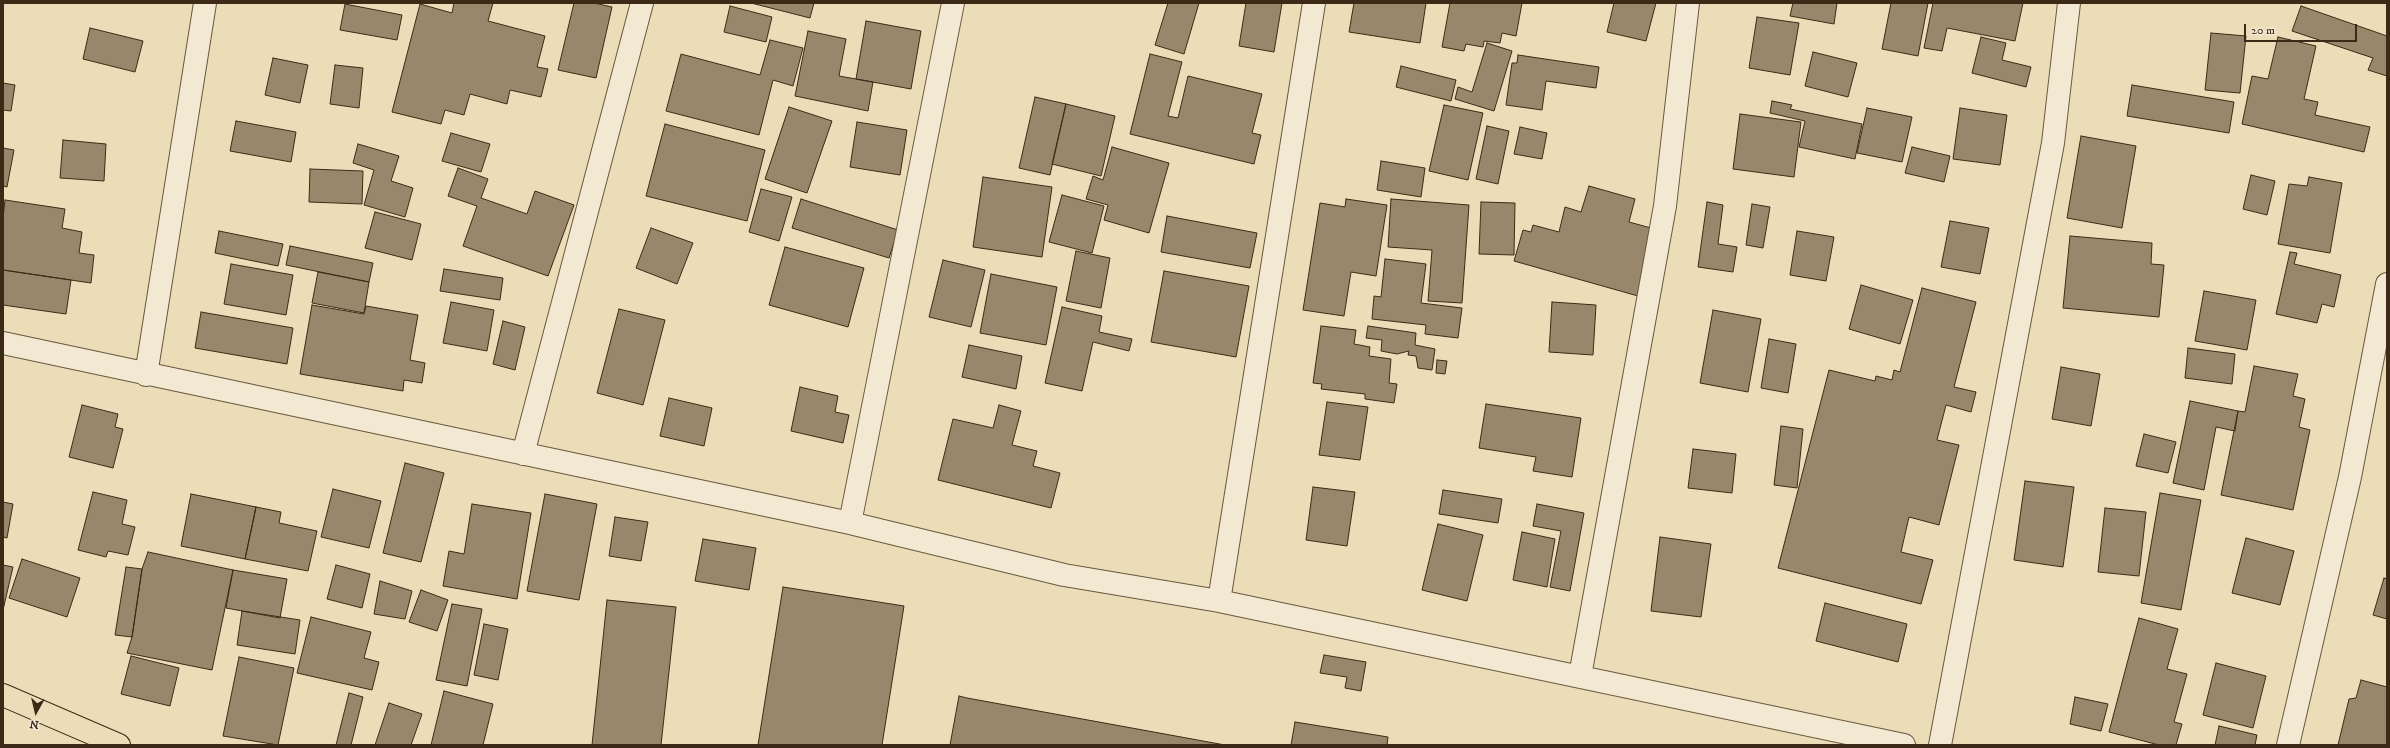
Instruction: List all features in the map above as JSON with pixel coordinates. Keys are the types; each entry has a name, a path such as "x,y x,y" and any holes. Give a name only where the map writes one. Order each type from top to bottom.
{"main road":[{"path":"3,695 119,745"}],"street":[{"path":"146,375 205,3"},
{"path":"523,454 642,3"},
{"path":"850,523 953,3"},
{"path":"1219,601 1314,3"},
{"path":"1580,676 1664,206 1688,3"},
{"path":"1940,745 2054,143 2069,3"},
{"path":"2288,745 2350,477 2387,284"},
{"path":"3,343 146,375 850,523 1064,575 1219,601 1904,745"}],"building":[{"path":"454,3 493,3 488,21 545,36 537,67 548,69 541,97 510,90 507,104 470,94 464,115 445,110 441,124 392,112 420,4 452,13"},
{"path":"574,3 594,3 612,7 596,78 558,70"},
{"path":"751,3 814,3 810,18"},
{"path":"1168,3 1199,3 1184,54 1155,45"},
{"path":"1246,3 1282,3 1274,52 1239,46"},
{"path":"1354,3 1426,3 1420,43 1349,32"},
{"path":"1450,3 1522,3 1516,36 1502,33 1500,43 1484,41 1483,47 1466,44 1464,51 1442,47"},
{"path":"1614,3 1656,3 1646,41 1607,32"},
{"path":"1793,3 1837,3 1834,24 1790,16"},
{"path":"1891,3 1928,3 1918,56 1882,49"},
{"path":"1933,3 2023,3 2015,41 1947,28 1942,51 1924,48"},
{"path":"345,4 402,15 397,40 340,30"},
{"path":"730,6 772,17 766,42 724,32"},
{"path":"2301,6 2387,36 2387,76 2368,70 2373,58 2292,31"},
{"path":"1757,17 1799,23 1790,75 1749,68"},
{"path":"866,21 921,31 911,89 856,79"},
{"path":"90,28 143,41 135,72 83,59"},
{"path":"808,31 846,39 839,76 873,82 868,111 795,96"},
{"path":"2211,33 2246,36 2240,93 2205,90"},
{"path":"1981,37 2006,43 2002,60 2031,67 2026,87 1972,73"},
{"path":"2278,37 2316,46 2304,99 2318,102 2315,115 2370,127 2364,152 2242,124 2252,76 2268,79"},
{"path":"770,40 803,48 793,86 773,80 759,135 666,111 681,54 760,75"},
{"path":"1487,43 1512,51 1494,111 1455,99 1458,87 1472,92"},
{"path":"1813,52 1857,63 1848,97 1805,86"},
{"path":"1150,54 1182,62 1168,116 1178,118 1188,76 1262,94 1252,133 1261,135 1254,164 1130,134"},
{"path":"1518,55 1599,67 1596,88 1546,81 1542,110 1506,105 1512,63 1517,63"},
{"path":"273,58 308,65 300,103 265,95"},
{"path":"335,65 363,68 359,108 330,104"},
{"path":"1401,66 1456,80 1451,101 1396,87"},
{"path":"3,83 15,85 11,111 3,110"},
{"path":"2132,85 2234,102 2229,133 2127,116"},
{"path":"1035,97 1066,104 1050,175 1019,168"},
{"path":"1772,101 1792,105 1790,109 1862,124 1855,159 1799,147 1805,121 1770,113"},
{"path":"1066,104 1115,116 1101,176 1052,164"},
{"path":"1444,105 1483,113 1468,180 1429,171"},
{"path":"789,107 832,121 807,193 765,179"},
{"path":"1867,108 1912,117 1902,162 1857,153"},
{"path":"1960,108 2007,115 2000,165 1953,159"},
{"path":"1740,114 1801,122 1794,177 1733,169"},
{"path":"236,121 296,132 291,162 230,151"},
{"path":"857,122 907,130 900,175 850,167"},
{"path":"665,124 765,150 747,221 646,196"},
{"path":"1487,126 1509,131 1498,184 1476,179"},
{"path":"1520,127 1547,133 1542,159 1514,154"},
{"path":"451,133 490,144 481,172 442,161"},
{"path":"2081,136 2136,146 2122,228 2067,218"},
{"path":"63,140 106,144 104,181 60,178"},
{"path":"358,144 399,156 391,181 413,188 405,217 364,205 374,170 353,163"},
{"path":"1112,147 1169,163 1149,233 1104,220 1108,205 1086,199 1093,176 1103,180"},
{"path":"1912,147 1950,156 1944,182 1905,173"},
{"path":"3,148 14,150 7,187 3,186"},
{"path":"1381,161 1425,168 1421,197 1377,190"},
{"path":"458,168 488,179 481,198 527,214 535,191 574,205 548,276 463,246 477,206 448,196"},
{"path":"310,169 363,171 362,204 309,202"},
{"path":"2251,175 2275,181 2267,215 2243,209"},
{"path":"983,177 1052,187 1042,257 973,247"},
{"path":"2309,177 2342,183 2330,253 2278,244 2289,184 2307,186"},
{"path":"1589,186 1635,199 1629,222 1651,228 1646,247 1652,249 1638,296 1514,261 1523,230 1531,232 1533,225 1559,232 1565,207 1581,212"},
{"path":"761,189 792,197 779,241 749,232"},
{"path":"1062,195 1104,206 1092,253 1049,242"},
{"path":"801,199 898,230 889,258 792,228"},
{"path":"1346,199 1387,205 1376,276 1351,272 1344,316 1303,310 1320,203 1345,207"},
{"path":"1391,199 1469,205 1462,303 1428,301 1432,250 1388,247"},
{"path":"5,200 65,209 62,228 82,232 79,253 94,255 91,283 3,270 3,218"},
{"path":"1481,202 1515,203 1514,255 1479,254"},
{"path":"1707,202 1723,205 1718,244 1737,247 1733,272 1698,267"},
{"path":"1752,204 1770,207 1763,248 1746,245"},
{"path":"375,212 421,224 412,260 365,248"},
{"path":"1167,216 1257,233 1250,268 1161,252"},
{"path":"1950,221 1989,228 1980,274 1941,267"},
{"path":"651,228 693,243 677,284 636,268"},
{"path":"219,231 283,244 278,266 215,253"},
{"path":"1797,231 1834,237 1826,281 1790,275"},
{"path":"2070,236 2152,243 2151,264 2164,265 2159,317 2063,308"},
{"path":"290,246 373,263 369,282 286,265"},
{"path":"785,247 864,268 848,327 769,305"},
{"path":"1076,251 1110,258 1101,308 1066,301"},
{"path":"2290,252 2297,253 2294,264 2341,275 2334,307 2322,304 2317,323 2276,314"},
{"path":"1385,259 1426,264 1421,303 1462,308 1458,338 1425,334 1426,325 1372,319 1374,296 1381,297"},
{"path":"943,260 985,270 971,327 929,317"},
{"path":"231,264 293,275 286,315 224,304"},
{"path":"444,269 503,278 500,300 440,291"},
{"path":"3,270 71,280 66,314 3,305"},
{"path":"1164,271 1249,286 1236,357 1151,342"},
{"path":"318,272 369,282 364,313 312,303"},
{"path":"991,274 1057,287 1046,345 980,333"},
{"path":"1861,285 1913,300 1900,344 1849,329"},
{"path":"1922,288 1976,302 1954,387 1976,392 1971,412 1946,405 1937,440 1959,445 1939,525 1909,517 1901,552 1933,560 1921,604 1778,568 1829,370 1875,381 1876,376 1892,380 1894,370 1900,372"},
{"path":"2204,291 2256,300 2247,350 2195,341"},
{"path":"451,302 494,310 487,351 443,343"},
{"path":"1552,302 1596,305 1593,355 1549,352"},
{"path":"312,305 364,314 366,306 418,315 410,360 425,363 422,383 404,380 403,391 300,374"},
{"path":"1062,307 1102,316 1099,332 1132,339 1129,351 1093,342 1082,391 1045,383"},
{"path":"619,309 665,320 643,405 597,393"},
{"path":"1713,310 1761,319 1748,392 1700,383"},
{"path":"201,312 293,328 287,364 195,348"},
{"path":"503,321 525,327 515,370 493,364"},
{"path":"1321,326 1356,330 1354,344 1370,347 1369,356 1391,359 1389,383 1397,384 1394,403 1365,399 1365,394 1321,389 1322,384 1313,383"},
{"path":"1368,326 1416,333 1415,345 1435,349 1432,370 1418,368 1416,356 1408,355 1409,351 1397,354 1381,351 1382,340 1366,338"},
{"path":"1769,339 1796,344 1788,393 1761,388"},
{"path":"969,345 1022,356 1016,389 962,377"},
{"path":"2188,348 2235,354 2232,384 2185,378"},
{"path":"1437,360 1447,361 1445,374 1436,373"},
{"path":"2254,366 2298,374 2293,396 2305,399 2299,427 2310,430 2293,510 2221,495 2238,411 2245,412"},
{"path":"2061,367 2100,374 2091,426 2052,419"},
{"path":"800,387 838,396 835,412 849,415 843,443 791,431"},
{"path":"669,398 712,408 704,446 660,436"},
{"path":"2190,401 2238,411 2235,431 2216,427 2204,490 2173,483"},
{"path":"1327,402 1368,407 1360,460 1319,455"},
{"path":"1486,404 1581,418 1572,477 1533,471 1536,457 1479,448"},
{"path":"82,405 118,414 115,427 123,429 113,468 69,457"},
{"path":"999,405 1021,411 1012,445 1037,451 1033,466 1060,473 1051,508 938,480 953,419 993,428"},
{"path":"1781,426 1803,429 1797,488 1774,485"},
{"path":"2144,434 2176,442 2168,473 2136,466"},
{"path":"1693,449 1736,454 1732,493 1688,488"},
{"path":"405,463 444,473 421,562 383,553"},
{"path":"2025,481 2074,487 2063,567 2014,560"},
{"path":"1313,487 1355,492 1347,546 1306,540"},
{"path":"333,489 381,501 369,548 321,537"},
{"path":"1443,490 1502,499 1498,523 1439,514"},
{"path":"93,492 127,500 122,524 135,527 128,555 108,551 106,557 78,550"},
{"path":"2160,493 2201,500 2181,610 2141,603"},
{"path":"191,494 256,507 245,559 181,546"},
{"path":"545,494 597,504 579,600 527,591"},
{"path":"3,502 13,504 7,538 3,537"},
{"path":"472,504 531,513 517,599 443,586 449,551 464,554"},
{"path":"1537,504 1584,513 1570,591 1550,587 1561,531 1533,526"},
{"path":"256,507 281,512 279,523 317,531 308,571 245,559"},
{"path":"2105,508 2146,512 2139,576 2098,572"},
{"path":"615,517 648,522 641,561 609,556"},
{"path":"1438,524 1483,535 1467,601 1422,590"},
{"path":"1522,532 1555,539 1547,587 1513,580"},
{"path":"1660,537 1711,544 1701,617 1651,611"},
{"path":"2246,538 2294,551 2280,605 2232,593"},
{"path":"703,539 756,548 749,590 695,581"},
{"path":"148,552 233,570 212,670 127,653 132,637 142,569"},
{"path":"22,559 80,578 67,617 9,598"},
{"path":"3,565 13,567 3,610"},
{"path":"336,565 370,574 362,608 327,599"},
{"path":"126,567 142,569 132,637 115,635"},
{"path":"233,570 287,579 280,618 226,608"},
{"path":"2384,578 2387,579 2387,619 2373,615"},
{"path":"380,581 412,591 405,619 374,614"},
{"path":"783,587 904,606 882,745 758,745"},
{"path":"421,590 448,600 437,631 409,622"},
{"path":"607,600 676,607 661,745 592,745"},
{"path":"1825,603 1907,624 1898,662 1816,641"},
{"path":"452,604 482,609 467,686 436,680"},
{"path":"242,611 300,620 295,654 237,645"},
{"path":"311,617 371,632 364,658 379,662 372,690 297,673"},
{"path":"2139,618 2178,629 2167,669 2187,674 2174,722 2182,724 2176,745 2159,745 2109,732"},
{"path":"484,624 508,629 498,680 474,675"},
{"path":"1324,655 1366,662 1361,691 1345,688 1347,677 1320,673"},
{"path":"131,656 179,668 170,706 121,694"},
{"path":"239,657 294,668 278,745 223,736"},
{"path":"2216,663 2266,676 2253,728 2203,715"},
{"path":"2361,680 2387,687 2387,745 2338,745 2349,699 2356,698"},
{"path":"444,691 493,704 483,745 431,745"},
{"path":"349,693 363,697 351,745 336,745"},
{"path":"959,696 967,698 1225,745 950,745"},
{"path":"2075,697 2108,704 2101,731 2070,724"},
{"path":"389,703 422,714 411,745 375,745"},
{"path":"1295,722 1388,737 1387,745 1291,745"},
{"path":"2219,726 2257,735 2255,745 2215,745"}]}
